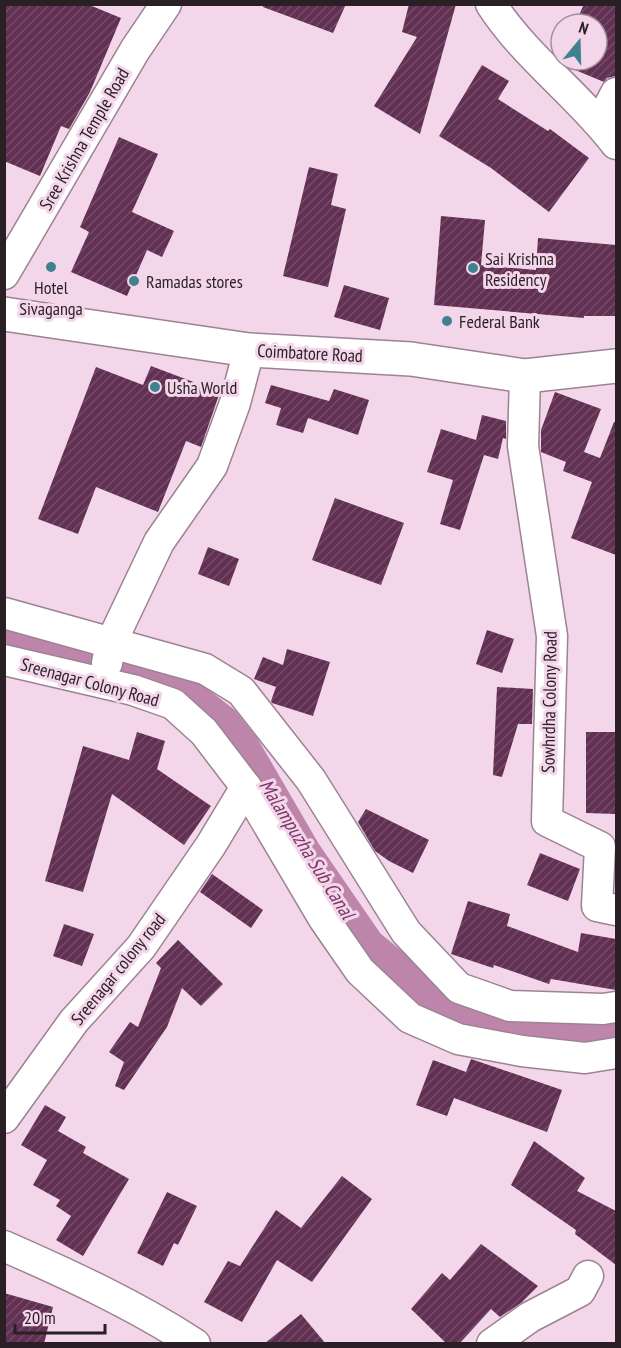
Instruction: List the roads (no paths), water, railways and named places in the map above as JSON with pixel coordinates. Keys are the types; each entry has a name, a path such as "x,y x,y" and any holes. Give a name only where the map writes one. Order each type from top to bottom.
{"main road":[{"name":"Coimbatore Road","path":"4,314 249,350 411,359 525,376 616,366"}],"street":[{"path":"491,4 532,57 608,133"},
{"name":"Sree Krishna Temple Road","path":"6,269 161,6"},
{"path":"608,133 616,93"},
{"path":"103,683 111,643 159,542 212,466 235,403 249,350"},
{"name":"Sowhrdha Colony Road","path":"525,376 523,446 552,636 547,821 600,847 597,906 616,910"},
{"path":"4,613 205,669 241,691 311,780 406,932 459,988 510,1006 603,1009 616,1007"},
{"name":"Sreenagar Colony Road","path":"5,661 133,690 173,704 204,732 246,787 324,919 360,971 411,1018 458,1039 522,1051 585,1058 616,1053"},
{"name":"Sreenagar colony road","path":"4,1118 74,1021 141,946 211,845 246,787"},
{"path":"4,1246 81,1280 158,1320 195,1344"},
{"path":"492,1344 530,1317 580,1292 588,1276"}],"waterway":[{"name":"Malampuzha Sub Canal","path":"4,637 171,681 224,722 244,747 305,852 369,945 462,1021 539,1034 616,1032"}],"place":[{"name":"Hotel Sivaganga","path":"51,267"},
{"name":"Sai Krishna Residency","path":"473,268"},
{"name":"Ramadas stores","path":"134,281"},
{"name":"Federal Bank","path":"447,321"},
{"name":"Usha World","path":"155,387"}]}
